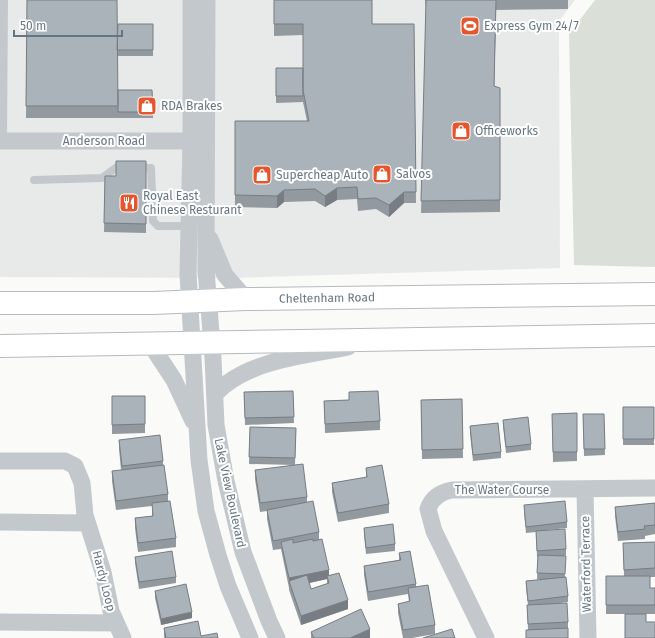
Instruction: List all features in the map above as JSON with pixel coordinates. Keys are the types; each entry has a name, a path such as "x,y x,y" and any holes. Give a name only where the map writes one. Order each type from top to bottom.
{"main road":[{"name":"Cheltenham Road","path":"0,303 153,304 199,300 246,299 655,294"},
{"path":"0,346 149,342 655,335"}],"street":[{"path":"191,0 199,141 207,230 199,300"},
{"path":"202,342 199,300 188,226 199,141 207,0"},
{"name":"Anderson Road","path":"1,142 199,141"},
{"path":"207,230 225,275 246,299"},
{"path":"215,394 234,377 249,370 380,340"},
{"path":"149,342 174,380 197,430 217,428"},
{"name":"Lake View Boulevard","path":"202,342 215,394 217,428 226,481 243,552 268,621 277,638"},
{"name":"Lake View Boulevard","path":"202,342 197,430 206,511 228,586 250,638"},
{"name":"Hardy Loop","path":"0,461 65,460 71,462 80,477 84,491 87,523 93,536 103,572 111,611 119,631"},
{"name":"The Water Course","path":"486,638 434,531 428,509 436,497 443,491 452,490 585,490 655,488"},
{"name":"Waterford Terrace","path":"585,490 588,638"},
{"path":"0,522 87,523"},
{"path":"0,622 119,631"}],"lane":[{"path":"1,142 4,0"},
{"path":"34,180 102,178 118,167 151,168 153,221 158,226 188,226"}],"shaded area":[{"path":"0,0 575,0 559,21 560,268 232,278 0,277"},
{"path":"595,0 655,0 655,267 574,265 569,34"}],"building":[{"path":"27,0 117,0 118,106 26,106"},
{"path":"274,0 372,0 372,24 414,24 416,192 404,192 389,205 376,198 358,199 357,187 337,188 325,196 315,189 284,190 277,196 235,195 235,121 309,121 303,90 303,24 274,24"},
{"path":"426,0 496,0 494,86 500,88 500,200 421,201"},
{"path":"118,24 153,24 153,50 117,50"},
{"path":"276,68 303,68 303,96 276,96"},
{"path":"118,90 152,90 153,112 118,112"},
{"path":"116,161 146,161 146,224 104,223 105,176 116,176"},
{"path":"293,391 294,417 245,418 244,392"},
{"path":"378,391 380,421 325,424 324,401 349,400 349,392"},
{"path":"112,396 145,396 145,424 112,425"},
{"path":"462,399 463,449 422,450 421,400"},
{"path":"623,407 654,407 654,439 623,439"},
{"path":"577,413 577,452 553,452 552,414"},
{"path":"583,414 604,414 605,449 584,449"},
{"path":"528,417 531,444 506,447 503,420"},
{"path":"498,423 501,452 473,455 470,426"},
{"path":"250,427 296,428 295,458 249,457"},
{"path":"160,435 163,461 122,466 119,440"},
{"path":"303,464 307,497 260,503 255,470"},
{"path":"164,465 168,494 116,501 112,471"},
{"path":"382,465 389,504 338,513 332,483 367,477 366,468"},
{"path":"170,501 176,538 138,543 135,518 153,516 152,503"},
{"path":"313,501 319,532 273,541 267,510"},
{"path":"565,501 567,522 526,527 524,505"},
{"path":"655,503 655,525 644,526 645,529 618,532 615,507"},
{"path":"393,524 395,544 366,548 364,528"},
{"path":"565,529 566,549 537,551 536,531"},
{"path":"293,539 293,543 313,539 313,541 322,539 329,570 289,578 281,542"},
{"path":"655,542 655,568 624,570 623,543"},
{"path":"172,551 176,577 139,582 135,557"},
{"path":"410,551 416,584 368,592 364,566 401,560 399,553"},
{"path":"538,555 566,556 565,574 537,573"},
{"path":"339,573 348,600 301,616 289,581 307,575 311,589 329,583 327,576"},
{"path":"606,576 650,576 650,588 655,588 655,605 606,605"},
{"path":"566,577 568,596 528,601 526,581"},
{"path":"186,584 192,612 161,619 155,591"},
{"path":"428,585 435,625 403,630 398,604 410,601 408,588"},
{"path":"567,603 568,622 528,624 527,605"},
{"path":"361,609 370,629 350,638 314,638 311,632"},
{"path":"625,614 646,614 646,622 655,622 655,638 625,638"},
{"path":"198,621 201,636 217,633 218,638 166,638 164,628"},
{"path":"568,628 568,638 526,638 526,630"},
{"path":"452,629 455,638 423,638"}],"place":[{"name":"Express Gym 24/7","path":"470,26"},
{"name":"RDA Brakes","path":"147,106"},
{"name":"Officeworks","path":"461,131"},
{"name":"Salvos","path":"382,174"},
{"name":"Supercheap Auto","path":"262,175"},
{"name":"Royal East Chinese Resturant","path":"129,203"}]}
